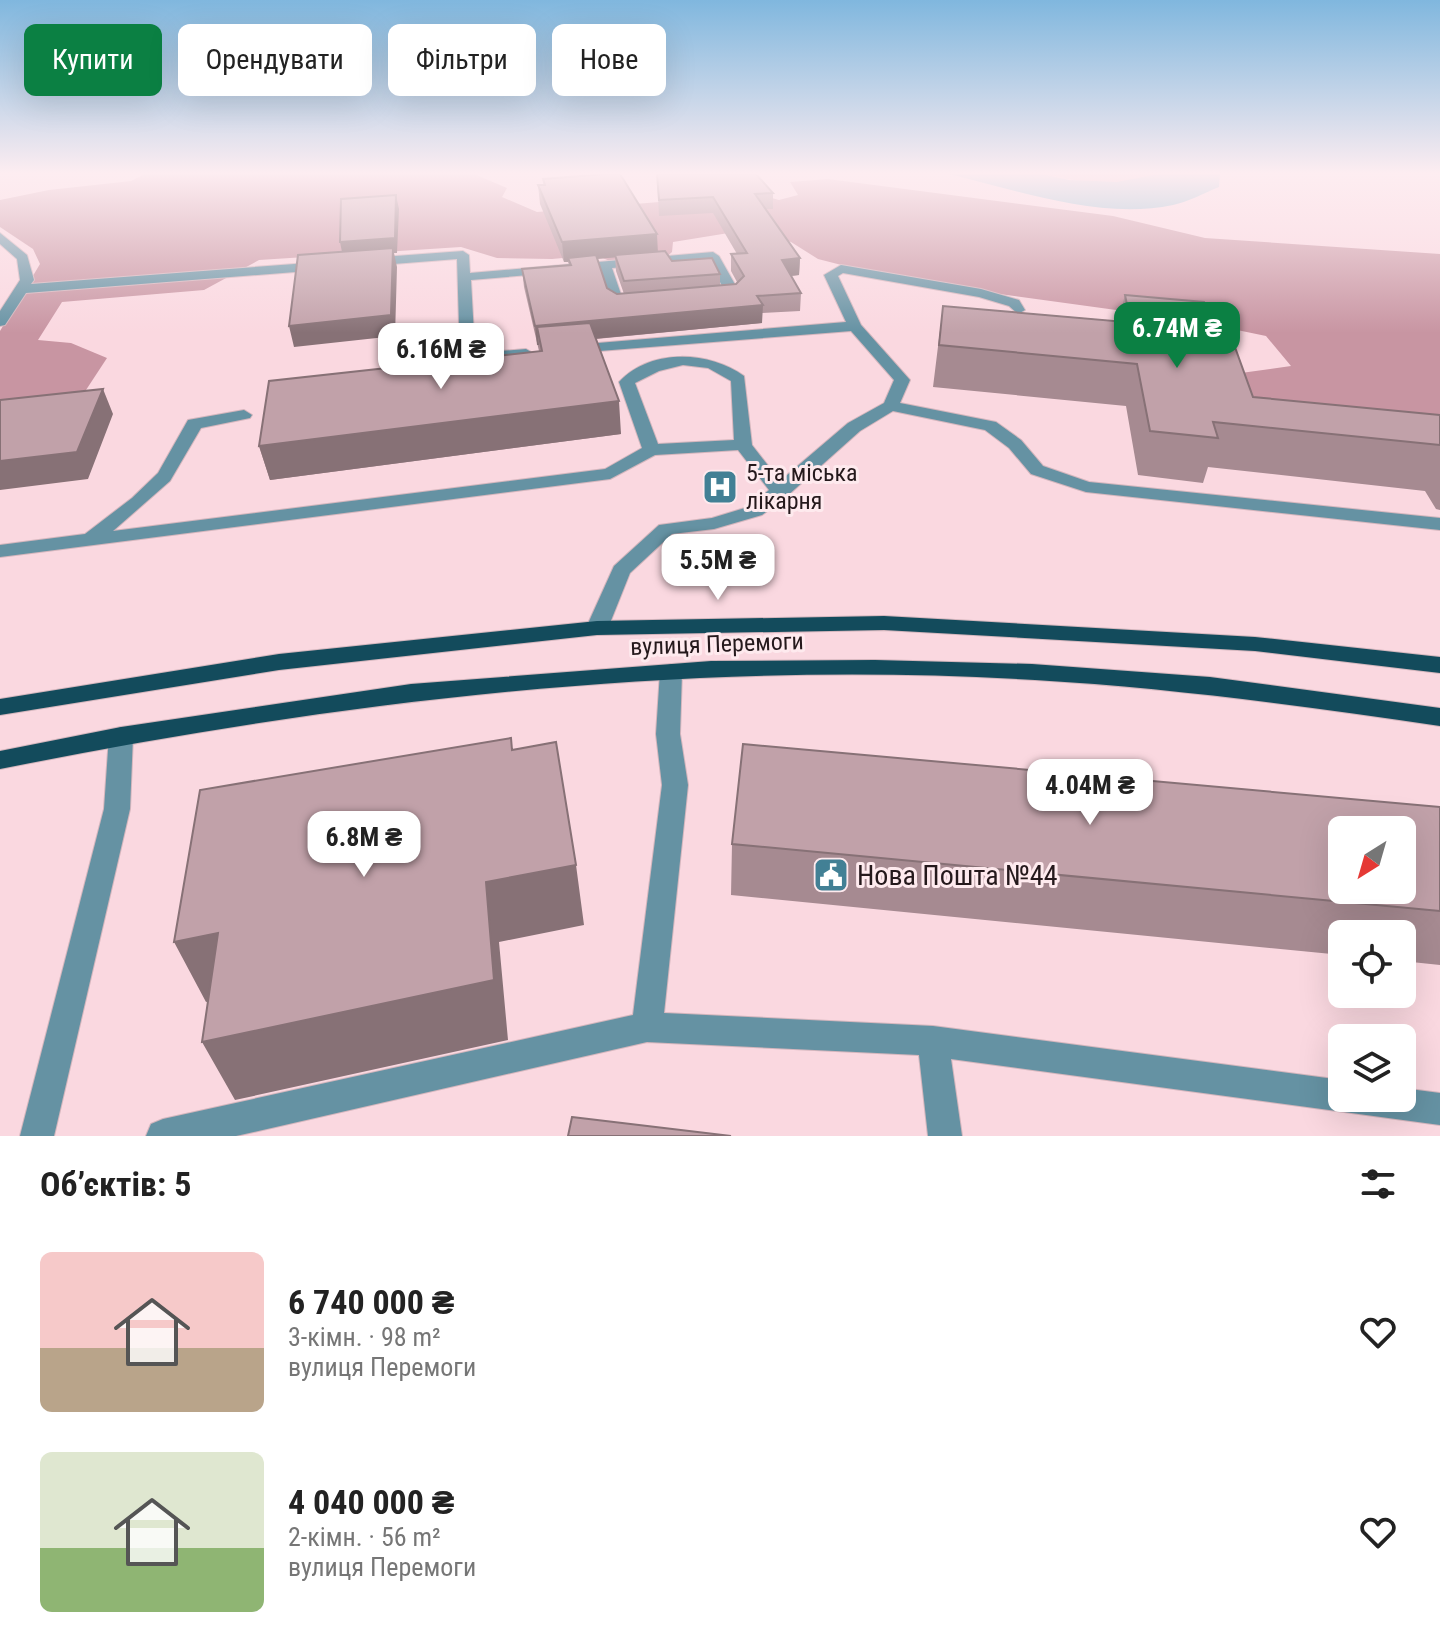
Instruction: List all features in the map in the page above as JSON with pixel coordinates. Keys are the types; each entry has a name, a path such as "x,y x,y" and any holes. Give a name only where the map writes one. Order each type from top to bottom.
{"main road":[{"name":"вулиця Перемоги","path":"0,707 279,662 597,628 900,623 1255,644 1440,665"},
{"name":"вулиця Перемоги","path":"0,760 121,736 411,692 671,672 875,668 1032,672 1210,685 1440,717"}],"lane":[{"path":"0,237 23,258 27,280 0,322"},
{"path":"21,289 463,255 468,358 855,326"},
{"path":"464,277 713,256 734,295 705,297"},
{"path":"0,259 23,258"},
{"path":"604,265 618,305 647,303"},
{"path":"597,628 621,570 666,529 714,523 755,511 780,493 854,427 891,406 902,380 855,326 831,275 841,269 981,293 1014,303 1018,310"},
{"path":"651,450 627,382 643,370 665,361 703,361 728,370 739,379 743,445 780,493"},
{"path":"891,406 990,426 1015,444 1037,470 1086,487 1440,524"},
{"path":"91,539 161,483 182,455 194,424 244,415"},
{"path":"0,551 610,474 651,450 743,445"},
{"path":"647,1027 675,785 668,734 671,672"},
{"path":"37,1136 117,809 121,736"},
{"path":"163,1136 647,1027 933,1041 1328,1094"},
{"path":"933,1041 945,1136"},
{"path":"1416,1106 1440,1109"}],"shaded area":[{"path":"0,227 1159,227 1205,238 1440,254 1440,438 1227,411 1241,373 1291,366 1266,336 1189,320 992,293 865,271 818,259 791,242 766,234 741,231 673,242 672,252 658,265 620,265 595,255 552,259 497,258 461,247 259,260 204,290 62,302 38,340 71,343 107,358 86,390 39,406 0,412 0,331 40,264 33,249"}],"building":[{"path":"340,227 395,227 395,238 340,242"},
{"path":"556,227 653,227 657,234 562,242"},
{"path":"731,227 778,227 800,258 782,260 801,293 757,296 763,305 535,326 522,269 571,265 568,258 596,255 607,288 617,294 736,284 744,276 731,254 747,253"},
{"path":"393,248 391,315 289,326 298,255"},
{"path":"665,251 672,261 712,258 720,274 624,281 615,255"},
{"path":"1125,295 1204,302 1217,338 1232,339 1253,397 1440,415 1440,445 1213,422 1218,438 1150,431 1137,364 939,345 943,306 1125,322 1124,318 1130,319"},
{"path":"590,323 619,401 259,446 269,381 542,351 537,327"},
{"path":"103,389 77,452 0,461 0,400"},
{"path":"511,738 512,750 556,742 576,865 486,882 494,980 202,1042 218,933 174,942 200,790"},
{"path":"743,744 1440,807 1440,911 1366,904 1416,904 1416,816 1328,816 1328,900 732,844"},
{"path":"572,1117 731,1136 568,1136"}],"place":[{"name":"5-та міська лікарня","path":"720,487"},
{"name":"Нова Пошта №44","path":"831,875"}]}
